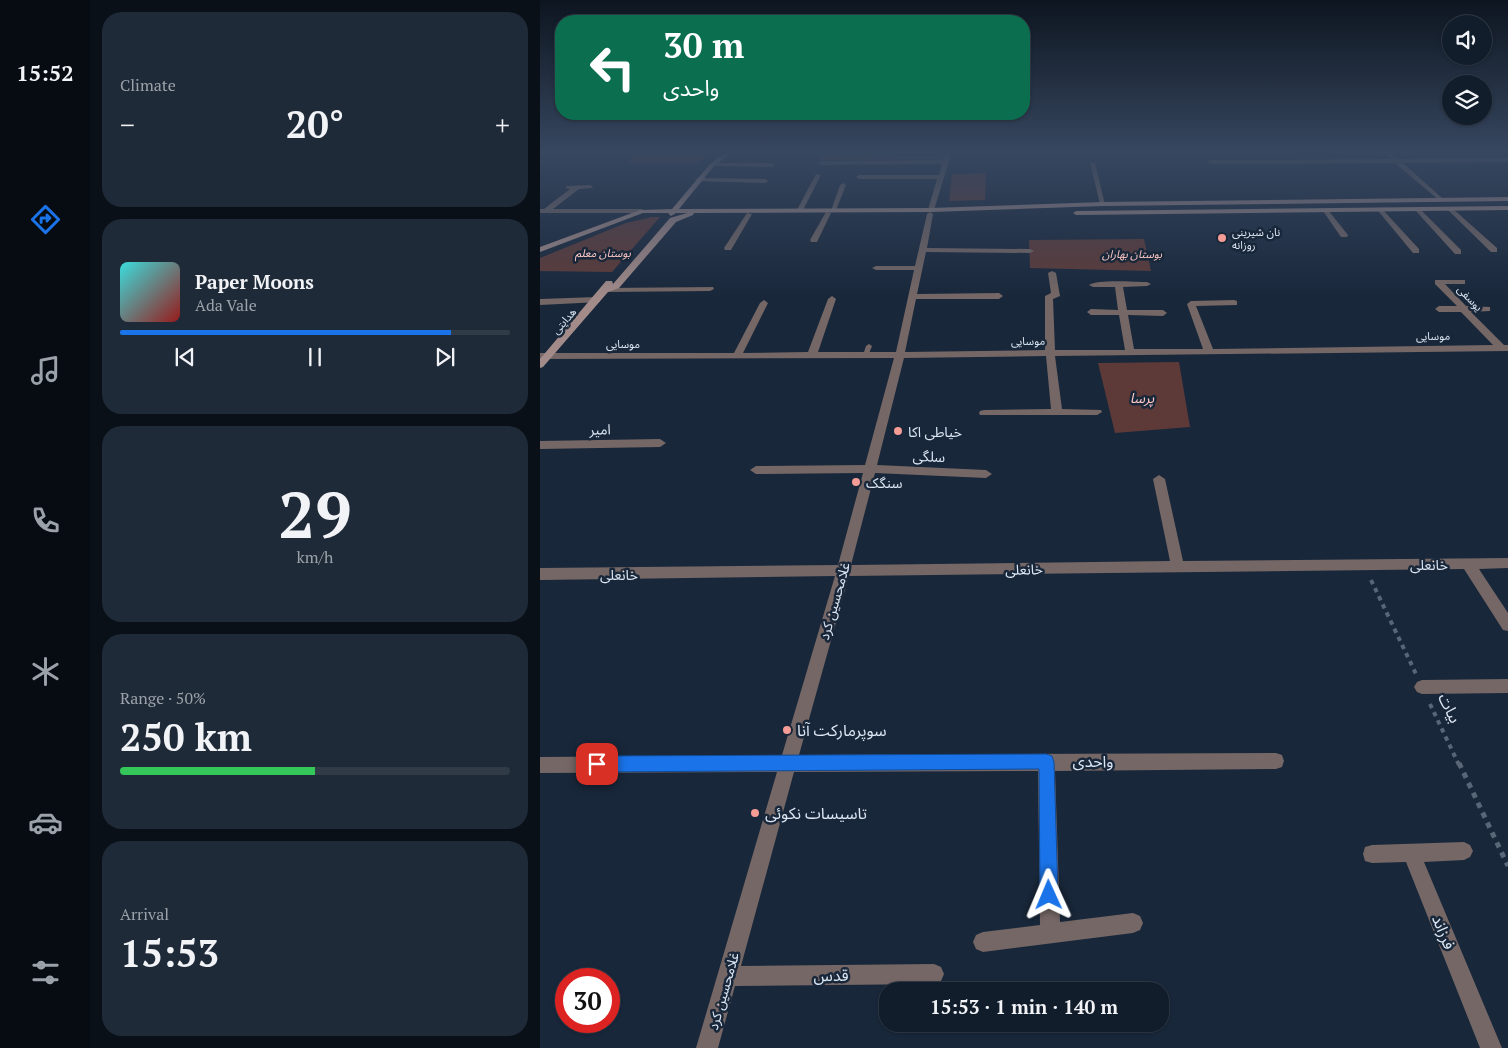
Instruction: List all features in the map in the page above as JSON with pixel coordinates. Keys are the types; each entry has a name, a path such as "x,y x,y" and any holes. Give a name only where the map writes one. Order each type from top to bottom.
{"main road":[{"name":"هدایتی","path":"540,365 544,356 597,300 607,285 683,200"},
{"path":"930,212 1103,204 1379,200"},
{"path":"1441,200 1450,209"},
{"path":"930,212 1326,211 1508,208"},
{"path":"540,250 642,211 830,211"},
{"name":"هدایتی","path":"605,290 616,286 673,220 690,214 830,211 930,212"}],"street":[{"path":"543,211 559,200"},
{"path":"800,210 805,200"},
{"path":"814,240 836,200"},
{"name":"غلامحسین کرد","path":"707,1048 843,572 900,355 934,200"},
{"path":"1102,200 1103,204"},
{"path":"1450,209 1494,250"},
{"path":"1381,210 1416,251"},
{"path":"1418,210 1458,252"},
{"path":"543,211 642,211"},
{"path":"1326,211 1344,235"},
{"path":"728,248 749,214"},
{"path":"922,250 1030,251"},
{"path":"876,268 918,268"},
{"path":"1052,273 1056,296 1049,296 1050,353 1057,412"},
{"path":"1427,282 1438,282"},
{"name":"یوسفی","path":"1438,282 1462,282"},
{"name":"یوسفی","path":"1438,282 1505,348"},
{"path":"1118,283 1130,352"},
{"path":"1093,284 1147,284"},
{"path":"605,290 710,289"},
{"path":"912,297 999,296"},
{"path":"812,355 832,299"},
{"path":"540,302 597,300"},
{"path":"737,356 764,303"},
{"path":"1209,351 1191,304 1234,303"},
{"path":"1439,309 1487,309"},
{"path":"1091,312 1163,312"},
{"name":"موسایی","path":"544,356 812,355 868,350 900,355 1505,348"},
{"path":"984,413 1097,412"},
{"name":"امیر","path":"540,445 660,443"},
{"name":"سلگی","path":"756,470 870,469 986,474"},
{"path":"1159,479 1178,567"},
{"name":"خانعلی","path":"540,574 1508,563"},
{"path":"1468,564 1508,625"},
{"path":"1422,687 1508,686"},
{"name":"واحدی","path":"540,765 789,762 1276,761"},
{"path":"1046,762 1050,933"},
{"path":"1372,854 1464,851"},
{"name":"فرزاند","path":"1411,854 1491,1048"},
{"path":"983,942 1133,923"},
{"name":"قدس","path":"728,976 934,974"}],"path":[{"name":"بیات","path":"1363,564 1508,866"}],"green space":[{"path":"949,200 985,200 985,200"},
{"name":"بوستان معلم","path":"660,217 612,272 540,271 540,258 626,223"},
{"name":"بوستان بهاران","path":"1144,239 1151,271 1030,268 1029,240"},
{"name":"پرسا","path":"1179,362 1190,427 1115,433 1098,363"}],"place":[{"name":"نان شیرینی روزانه","path":"1222,238"},
{"name":"خیاطی اکا","path":"898,431"},
{"name":"سنگک","path":"856,482"},
{"name":"سوپرمارکت آنا","path":"787,730"},
{"name":"تاسیسات نکوئی","path":"755,813"}],"route":[{"path":"597,764 1046,762 1049,895"}]}
